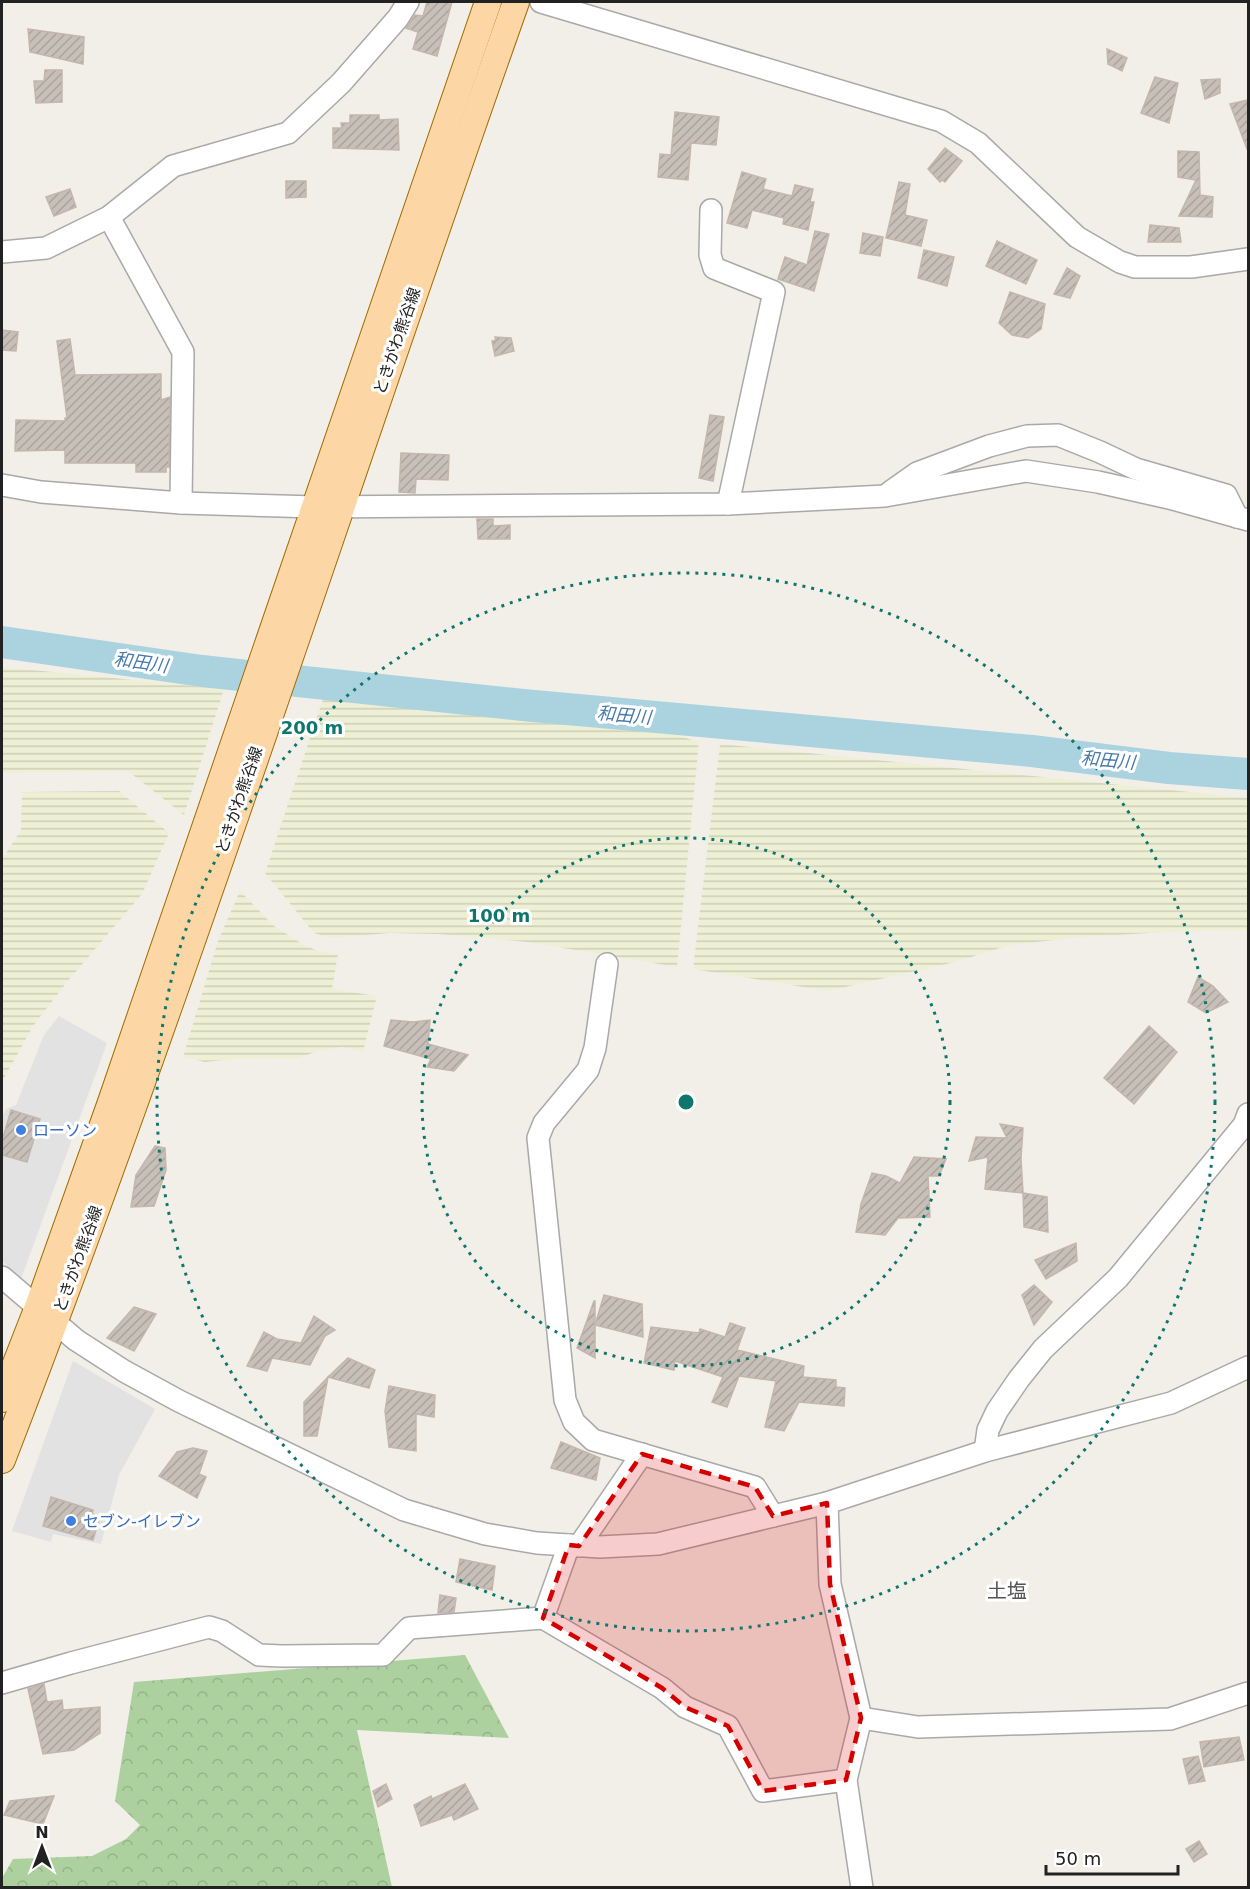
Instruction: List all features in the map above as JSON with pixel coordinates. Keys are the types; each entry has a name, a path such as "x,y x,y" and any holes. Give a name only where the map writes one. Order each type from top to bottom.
{"main road":[{"name":"ときがわ熊谷線","path":"328,506 433,159 489,2"},
{"name":"ときがわ熊谷線","path":"2,1460 111,1102 248,740 328,506 516,2"},
{"name":"ときがわ熊谷線","path":"2,1399 46,1315"}],"street":[{"path":"2,252 46,248 109,217 173,166 288,133 341,83 398,18 408,2"},
{"path":"541,2 941,122 978,143 1077,237 1120,262 1135,267 1191,267 1248,259"},
{"path":"711,210 710,255 714,268 774,292 728,504"},
{"path":"109,217 183,352 181,503"},
{"path":"885,496 917,473 989,446 1027,436 1058,435 1136,469 1227,495 1243,519"},
{"path":"2,485 41,492 181,503 328,506 728,504 885,496 1026,471 1098,482 1169,498 1243,519"},
{"path":"607,964 595,1048 588,1070 544,1124 538,1138 565,1400 574,1422 594,1440 755,1487 773,1516"},
{"path":"985,1451 988,1430 997,1411 1019,1379 1043,1349 1118,1278 1244,1125 1248,1114"},
{"path":"2,1277 46,1315 124,1371 179,1401 404,1509 485,1534 537,1543 600,1547 658,1544 827,1503 985,1451 1171,1403 1248,1367"},
{"path":"543,1618 574,1545 642,1454"},
{"path":"827,1503 830,1584 861,1718 846,1780 862,1887"},
{"path":"2,1683 210,1627 222,1631 260,1655 382,1655 409,1628 543,1618 662,1688 685,1707 728,1726 763,1791 846,1780"},
{"path":"861,1718 918,1727 1170,1719 1248,1693"}],"highlighted area":[{"path":"642,1454 755,1487 773,1516 827,1503 830,1584 861,1718 846,1780 763,1791 728,1726 685,1707 662,1688 543,1618 569,1545 579,1546"}],"green space":[{"path":"2,667 224,689 184,815 128,771 2,773"},
{"path":"324,696 676,735 699,742 677,967 527,942 437,934 389,933 331,938 314,933 265,873"},
{"path":"720,744 1248,798 1248,930 1082,937 1010,945 955,962 828,991 693,969"},
{"path":"119,791 169,833 142,894 33,1026 2,1082 2,859 21,830 22,792"},
{"path":"240,891 274,926 304,945 318,951 338,954 332,989 377,996 363,1052 342,1047 315,1052 296,1059 241,1058 205,1062 183,1057 218,941"},
{"path":"465,1655 509,1738 357,1730 392,1887 2,1888 2,1878 13,1859 92,1856 126,1839 140,1825 115,1801 134,1682"}],"shaded area":[{"path":"59,1016 107,1043 21,1279 2,1261 2,1117 6,1109 16,1105 44,1035"},
{"path":"73,1361 155,1409 119,1475 101,1544 53,1534 51,1542 12,1531"}],"building":[{"path":"427,2 452,2 437,56 413,49 418,32 406,28 415,15 423,16"},
{"path":"28,29 84,37 83,64 30,52"},
{"path":"1107,49 1127,58 1122,71 1108,64"},
{"path":"45,70 62,70 62,102 36,103 34,81 44,81"},
{"path":"1155,77 1178,83 1169,123 1141,113"},
{"path":"1220,79 1220,93 1205,99 1201,80"},
{"path":"1248,100 1248,149 1247,149 1230,104"},
{"path":"675,112 719,117 716,145 691,143 688,180 658,177 660,154 671,155"},
{"path":"350,115 379,115 379,120 398,119 399,150 333,148 333,128 342,128 341,123 350,123"},
{"path":"945,148 962,161 945,182 942,180 940,182 928,169"},
{"path":"1178,151 1199,152 1200,195 1213,197 1212,217 1179,216 1196,180 1178,177"},
{"path":"742,172 766,179 763,189 792,196 795,185 813,189 810,202 814,202 808,230 783,224 784,218 752,210 747,228 727,223"},
{"path":"286,181 306,181 306,197 286,198"},
{"path":"899,182 910,184 905,215 927,220 921,246 886,238"},
{"path":"70,189 76,207 54,216 46,197"},
{"path":"1150,225 1179,228 1181,242 1148,242"},
{"path":"815,231 829,234 814,291 778,279 785,257 807,265"},
{"path":"863,233 883,237 880,256 860,253"},
{"path":"997,241 1037,260 1026,284 986,266"},
{"path":"924,250 954,257 947,286 918,278"},
{"path":"1067,268 1080,276 1070,298 1054,294"},
{"path":"1010,292 1045,304 1041,329 1028,338 1012,335 999,323"},
{"path":"2,330 18,332 16,351 2,350"},
{"path":"495,337 511,338 514,351 495,356 492,341 496,340"},
{"path":"70,339 75,375 161,374 161,400 170,397 169,467 166,467 166,472 136,472 136,463 65,463 65,450 15,451 16,420 65,421 67,418 57,341"},
{"path":"710,415 724,417 713,481 699,478"},
{"path":"401,453 449,455 448,480 416,479 415,493 399,492"},
{"path":"477,519 493,519 493,526 510,525 510,539 478,539"},
{"path":"1198,977 1213,986 1228,1002 1206,1013 1188,1002"},
{"path":"391,1020 413,1022 430,1020 428,1044 468,1055 454,1071 427,1067 431,1059 384,1046"},
{"path":"1149,1026 1177,1052 1134,1104 1104,1078"},
{"name":"ローソン","path":"11,1110 40,1119 27,1162 2,1155 2,1141"},
{"path":"1000,1124 1023,1128 1021,1158 1023,1193 985,1189 988,1157 969,1161 976,1137 1007,1138"},
{"path":"155,1146 165,1148 166,1170 154,1206 131,1207 136,1175"},
{"path":"914,1157 946,1159 939,1176 928,1176 930,1217 898,1218 885,1235 856,1232 861,1204 872,1173 886,1176 900,1183"},
{"path":"1023,1193 1047,1197 1048,1232 1024,1227"},
{"path":"1076,1243 1077,1261 1046,1279 1035,1260"},
{"path":"1034,1285 1052,1302 1034,1325 1022,1295"},
{"path":"604,1295 642,1304 643,1337 595,1325"},
{"path":"595,1301 595,1358 577,1348"},
{"path":"134,1307 156,1314 134,1351 107,1338"},
{"path":"314,1316 335,1330 325,1336 310,1365 272,1358 267,1371 247,1366 264,1332 277,1339 301,1343"},
{"path":"730,1323 745,1328 737,1350 804,1366 803,1377 836,1380 836,1387 845,1388 844,1406 799,1402 784,1431 765,1427 776,1381 739,1376 727,1407 712,1402 723,1377 675,1361 674,1370 644,1363 651,1327 699,1333 700,1329 725,1337"},
{"path":"348,1358 375,1370 369,1388 328,1377"},
{"path":"328,1377 317,1436 304,1436 304,1402"},
{"path":"389,1386 435,1395 434,1417 416,1414 416,1451 389,1447 385,1411"},
{"path":"561,1442 600,1458 596,1480 551,1468"},
{"path":"193,1448 207,1451 199,1474 206,1477 197,1498 159,1476 177,1452"},
{"name":"セブン-イレブン","path":"51,1497 93,1510 92,1514 100,1516 93,1540 43,1526"},
{"path":"460,1559 495,1566 492,1590 456,1582"},
{"path":"440,1595 456,1598 454,1612 438,1613"},
{"path":"44,1684 47,1702 62,1700 63,1710 100,1707 100,1733 74,1750 43,1754 28,1689"},
{"path":"1239,1737 1244,1760 1204,1767 1200,1742"},
{"path":"1198,1756 1205,1781 1189,1784 1183,1759"},
{"path":"386,1784 392,1799 378,1807 373,1791"},
{"path":"465,1784 478,1809 454,1820 452,1815 421,1826 414,1805 431,1796 432,1799"},
{"path":"54,1796 43,1824 4,1815 10,1801"},
{"path":"1199,1841 1207,1854 1194,1862 1186,1849"}],"waterway":[{"name":"和田川","path":"2,642 202,671 523,705 1032,751 1169,768 1248,774"}],"place":[{"name":"ローソン","path":"21,1130"},
{"name":"セブン-イレブン","path":"71,1521"}],"district":[{"name":"土塩","path":"1007,1591"}]}
